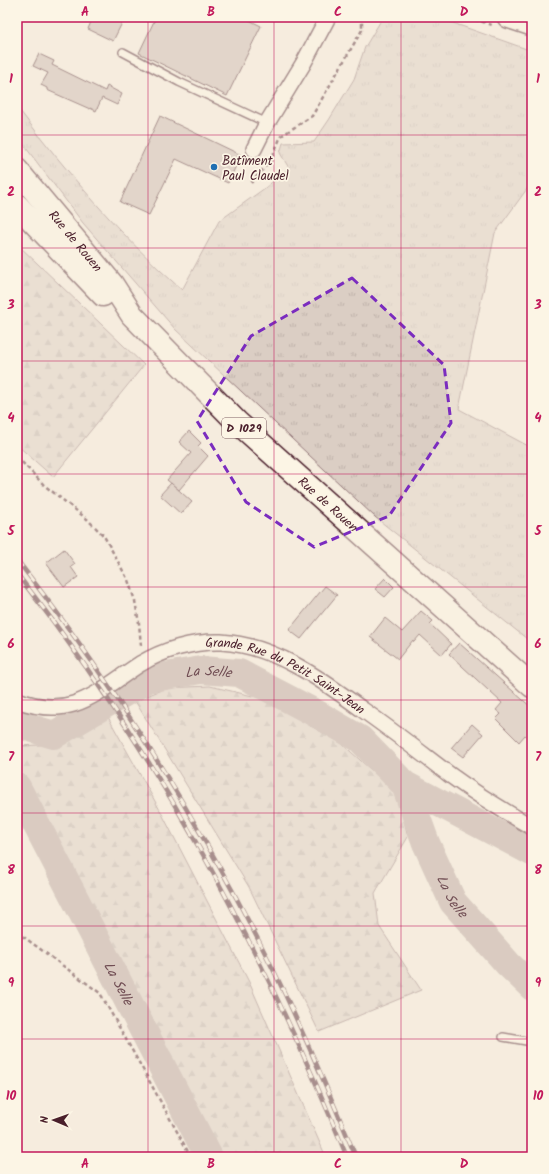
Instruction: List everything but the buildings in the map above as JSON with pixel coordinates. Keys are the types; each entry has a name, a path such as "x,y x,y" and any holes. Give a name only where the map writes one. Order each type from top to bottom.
{"main road":[{"name":"Rue de Rouen","path":"17,170 112,284 132,315 237,422 532,686"},
{"name":"Rue de Rouen","path":"17,205 114,305 132,315"}],"street":[{"path":"254,149 328,17"},
{"path":"508,17 532,25"},
{"name":"Grande Rue du Petit Saint-Jean","path":"17,700 36,706 65,707 87,700 141,664 175,648 202,643 220,642 237,644 283,659 321,680 401,737 472,791 532,827"}],"lane":[{"path":"122,52 179,82 267,124"},
{"path":"503,1037 532,1042"}],"path":[{"path":"251,183 271,160 281,136 312,116 362,30 362,17"},
{"path":"17,457 44,485 87,518 104,536 113,551 128,580 134,601 141,644 141,664"},
{"path":"17,932 100,992 190,1157"}],"highlighted area":[{"path":"352,278 444,365 451,423 389,516 314,547 246,502 197,421 251,336"}],"green space":[{"path":"383,17 436,17 532,51 532,182 495,233 459,409 532,448 532,643 375,517 175,329 83,223 17,136 17,107 95,203 137,248 182,290 219,221 265,188 289,168 280,153 283,143 314,142 354,79 365,47"},
{"path":"17,244 144,365 53,477 17,445"},
{"path":"210,686 261,698 341,743 398,794 408,837 375,893 379,926 421,990 319,1032 249,887 135,701 166,688"},
{"path":"108,717 161,812 249,982 326,1157 220,1157 17,763 17,746 59,744"}],"waterway":[{"name":"La Selle","path":"17,724 54,735 148,679 201,670 239,673 319,715 360,739 405,785 532,852"},
{"name":"La Selle","path":"405,785 426,843 453,902 508,964 532,987"},
{"name":"La Selle","path":"17,787 209,1157"}],"railway":[{"path":"17,560 88,655 121,704 184,805 213,856 242,908 281,985 356,1157"},
{"path":"17,574 68,642 116,711 161,782 203,854 242,927 279,1002 347,1157"}],"place":[{"name":"Batîment Paul Claudel","path":"214,167"}]}
